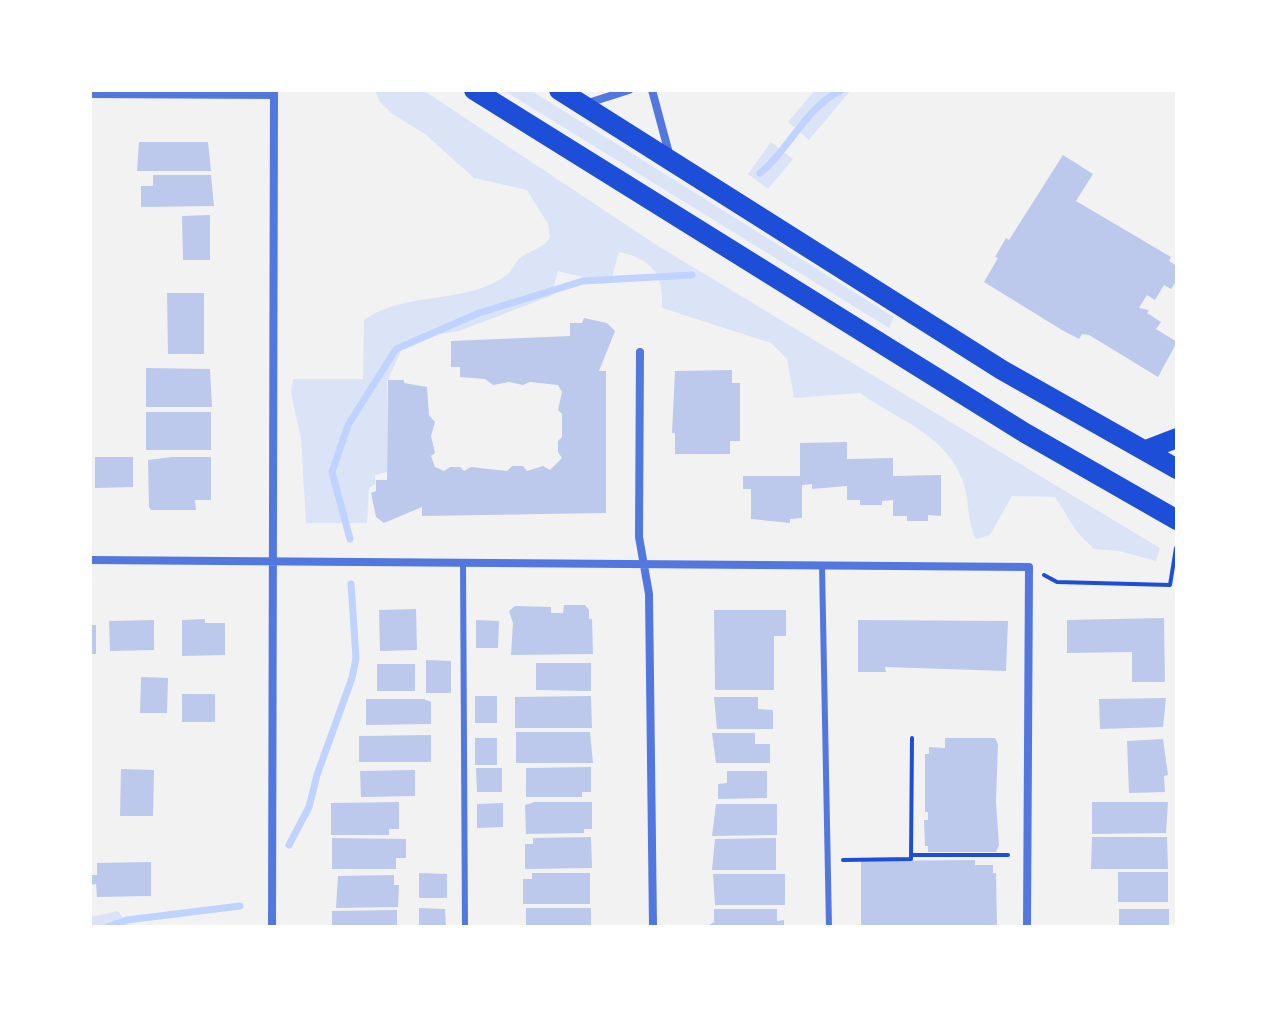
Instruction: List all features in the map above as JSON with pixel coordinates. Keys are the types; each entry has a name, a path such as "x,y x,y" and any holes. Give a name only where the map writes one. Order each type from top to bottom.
{"main road":[{"path":"474,90 1025,433 1177,520"},
{"path":"559,90 1002,370 1177,469"},
{"path":"1146,450 1177,438"}],"street":[{"path":"581,104 629,90"},
{"path":"652,90 670,158"},
{"path":"90,94 274,92 272,927"},
{"path":"640,352 639,537 649,594 653,927"},
{"path":"90,560 1029,567 1027,927"}],"lane":[{"path":"463,562 465,927"},
{"path":"822,566 829,927"}],"path":[{"path":"1029,567 1057,582 1170,585 1176,548"},
{"path":"828,860 911,859 912,738"},
{"path":"911,855 1008,855"}],"shaded area":[{"path":"375,90 423,90 658,246 1160,548 1156,561 1119,551 1094,549 1077,532 1055,497 1012,496 990,535 976,539 962,479 954,463 932,439 860,393 794,398 787,359 771,343 662,308 661,286 654,270 640,259 619,252 612,277 590,279 558,271 551,296 459,331 406,340 387,382 387,472 375,475 375,484 369,488 367,523 306,523 301,439 291,393 293,379 363,379 364,320 397,305 487,286 507,275 520,258 550,238 548,224 527,190 474,178 425,134 391,113 380,102"},
{"path":"503,90 530,90 894,317 889,328"},
{"path":"815,90 851,90 809,140 788,122"},
{"path":"851,90 1040,90 1041,91"},
{"path":"771,142 793,159 768,189 748,174"},
{"path":"118,911 130,927 90,927 90,917"}],"building":[{"path":"139,142 208,142 211,171 137,171"},
{"path":"1063,155 1093,174 1076,201 1171,257 1169,261 1177,266 1177,280 1171,289 1164,285 1155,300 1147,295 1139,308 1149,310 1147,313 1161,322 1156,329 1177,342 1158,377 1089,335 1082,334 1079,339 1062,330 984,282 1006,238 1009,240"},
{"path":"153,175 211,175 214,206 141,207 141,186 153,186"},
{"path":"210,215 210,260 183,260 182,216"},
{"path":"167,293 204,293 204,354 168,354"},
{"path":"584,318 607,323 615,331 599,371 606,371 606,513 422,516 422,507 384,523 376,517 371,493 376,491 376,480 387,480 388,380 404,380 404,383 427,387 429,415 435,422 431,436 435,453 431,456 435,467 444,471 450,467 460,467 464,471 471,467 507,471 512,466 523,466 527,471 543,466 550,470 562,458 558,452 558,441 562,437 562,414 558,410 562,392 558,385 509,382 493,385 485,379 460,377 460,367 451,367 451,341 570,336 570,323 582,323"},
{"path":"146,368 210,369 212,407 146,407"},
{"path":"732,370 732,383 740,383 740,441 730,441 730,454 675,454 675,433 672,433 675,371"},
{"path":"146,412 211,412 211,450 146,450"},
{"path":"847,442 847,459 893,458 893,476 941,475 941,516 928,515 928,521 907,521 907,516 893,516 893,500 882,501 882,505 860,505 860,500 847,500 847,486 812,489 812,484 802,485 802,518 790,519 790,523 751,519 751,489 743,489 743,476 800,476 800,443"},
{"path":"95,457 133,457 133,487 95,488"},
{"path":"211,457 211,500 195,500 196,510 151,510 149,507 148,460"},
{"path":"564,605 585,605 589,610 593,654 511,655 513,623 509,611 515,606 551,607 551,613 563,613"},
{"path":"416,609 417,650 380,651 379,610"},
{"path":"714,610 786,610 786,636 774,636 774,690 715,690"},
{"path":"1164,618 1165,682 1132,682 1132,652 1067,653 1067,620"},
{"path":"205,619 205,623 225,623 225,655 182,656 182,620"},
{"path":"154,620 154,650 110,651 109,621"},
{"path":"476,620 499,621 498,648 476,648"},
{"path":"858,620 1008,621 1006,671 885,667 886,672 858,672"},
{"path":"90,625 96,625 96,654 90,654"},
{"path":"426,660 451,661 451,693 426,693"},
{"path":"536,663 591,663 591,691 536,690"},
{"path":"377,664 415,664 415,691 377,691"},
{"path":"141,677 168,678 167,713 140,713"},
{"path":"182,694 215,694 215,722 182,722"},
{"path":"475,696 497,696 497,723 475,723"},
{"path":"591,696 592,728 515,728 515,697"},
{"path":"714,697 758,697 758,709 773,710 773,729 717,729"},
{"path":"1166,698 1163,727 1100,729 1099,699"},
{"path":"366,699 424,699 431,702 431,724 366,725"},
{"path":"516,732 590,732 593,763 516,763"},
{"path":"712,733 755,733 755,744 770,744 770,763 716,763"},
{"path":"431,735 431,762 359,762 359,736"},
{"path":"475,738 497,738 497,765 475,765"},
{"path":"945,738 995,738 998,744 996,802 999,845 996,852 928,852 928,846 925,846 924,820 928,820 928,812 925,812 925,754 929,754 929,747 945,748"},
{"path":"1163,739 1168,775 1164,776 1165,792 1129,793 1127,741"},
{"path":"591,767 591,792 582,792 582,797 526,797 526,768"},
{"path":"476,768 502,768 502,792 477,792"},
{"path":"121,769 154,770 153,816 120,816"},
{"path":"415,770 415,796 361,797 360,771"},
{"path":"727,771 767,771 767,798 718,799 718,784 727,783"},
{"path":"399,802 399,829 389,829 389,835 331,835 331,803"},
{"path":"535,802 592,802 592,829 584,829 584,833 526,834 525,805"},
{"path":"1092,802 1168,802 1166,833 1092,834"},
{"path":"503,803 503,827 477,828 477,804"},
{"path":"716,804 777,804 777,835 712,836"},
{"path":"591,837 592,868 525,869 525,844 533,844 533,838"},
{"path":"1092,837 1167,837 1168,869 1091,869"},
{"path":"332,838 406,839 406,858 396,858 396,869 332,869"},
{"path":"776,838 776,870 712,870 715,839"},
{"path":"975,860 975,865 993,865 993,873 996,873 997,927 861,927 861,861"},
{"path":"151,862 151,896 97,897 96,884 90,885 90,875 97,875 97,863"},
{"path":"1118,872 1168,872 1168,902 1118,902"},
{"path":"419,873 447,874 447,898 419,898"},
{"path":"532,873 590,873 590,904 523,904 523,879 532,879"},
{"path":"713,874 785,874 785,905 715,905"},
{"path":"394,875 394,885 399,885 398,907 336,908 338,876"},
{"path":"419,908 445,909 446,927 419,927"},
{"path":"526,908 591,908 591,927 526,927"},
{"path":"714,909 777,909 777,921 784,920 784,927 706,927 714,922"},
{"path":"1119,909 1169,909 1169,927 1119,927"},
{"path":"397,910 397,927 332,927 332,911"}],"waterway":[{"path":"760,173 818,106 842,90"},
{"path":"350,539 332,472 348,425 396,349 479,313 583,281 692,275"},
{"path":"289,845 309,807 317,775 352,678 356,658 351,584"},
{"path":"107,927 127,920 240,906"}]}
